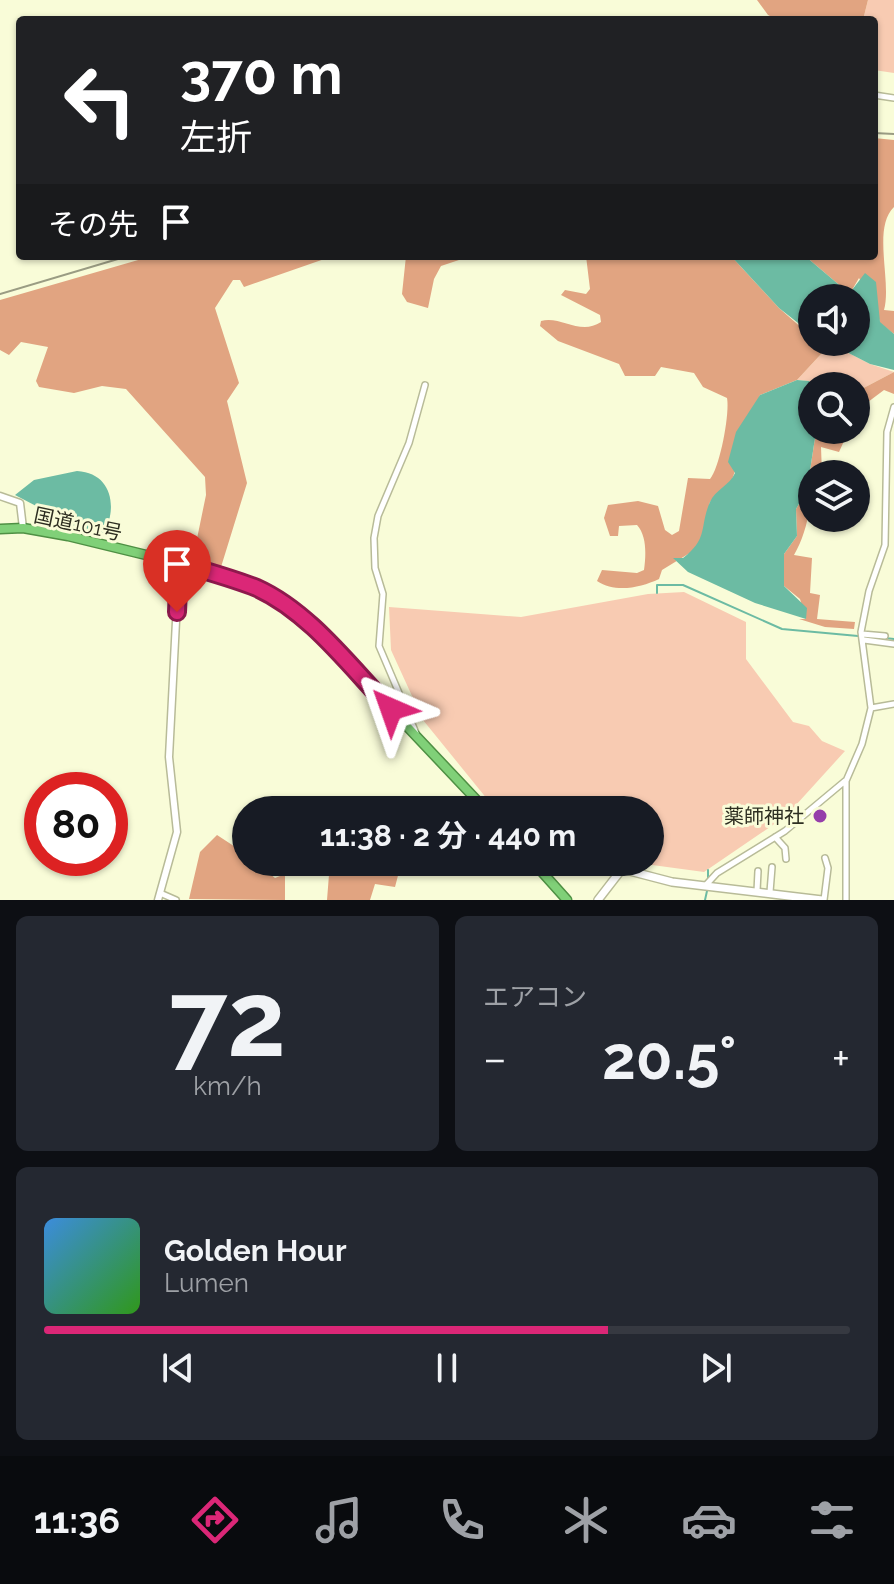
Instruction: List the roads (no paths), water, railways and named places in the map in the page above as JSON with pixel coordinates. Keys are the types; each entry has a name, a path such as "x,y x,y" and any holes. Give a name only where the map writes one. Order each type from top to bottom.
{"highway":[{"name":"国道101号","path":"0,529 23,528 179,563 255,588 284,605 331,646 473,796"},
{"path":"546,876 567,900"}],"main road":[{"path":"598,900 622,869 672,882 821,900"}],"street":[{"path":"418,737 379,646 383,594 375,568 374,538 378,516 409,443 425,385"},
{"path":"846,900 846,781 862,744 871,708 863,614 885,545 887,432 894,407"},
{"path":"0,496 20,503 23,528"},
{"path":"176,900 159,897 177,832 169,757 179,563"},
{"path":"863,637 885,636"},
{"path":"863,637 894,644"},
{"path":"871,708 894,704"},
{"path":"705,886 717,873 775,837 846,781"},
{"path":"775,837 785,848 786,859"},
{"path":"821,900 828,868 825,858"},
{"path":"772,867 774,895"},
{"path":"750,900 758,871"}],"water":[{"path":"735,260 810,260 838,284 798,284 798,323 779,308"},
{"path":"865,273 876,282 880,322 894,334 894,370 854,356 870,356 870,284 857,284"},
{"path":"798,380 798,444 814,444 812,460 798,460 797,536 784,554 784,586 807,608 806,619 755,603 688,572 673,558 683,558 697,544 710,502 735,473 728,462 736,432 760,395"},
{"path":"77,471 98,478 109,494 110,514 103,535 88,533 15,495 34,480"}],"waterway":[{"path":"657,593 657,585 683,585 782,629 858,636"},
{"path":"885,638 894,639"},
{"path":"708,870 708,878"},
{"path":"705,900 707,891"}],"railway":[{"path":"878,133 894,134"},
{"path":"0,294 115,260"}],"place":[{"name":"薬師神社","path":"820,816"}]}
